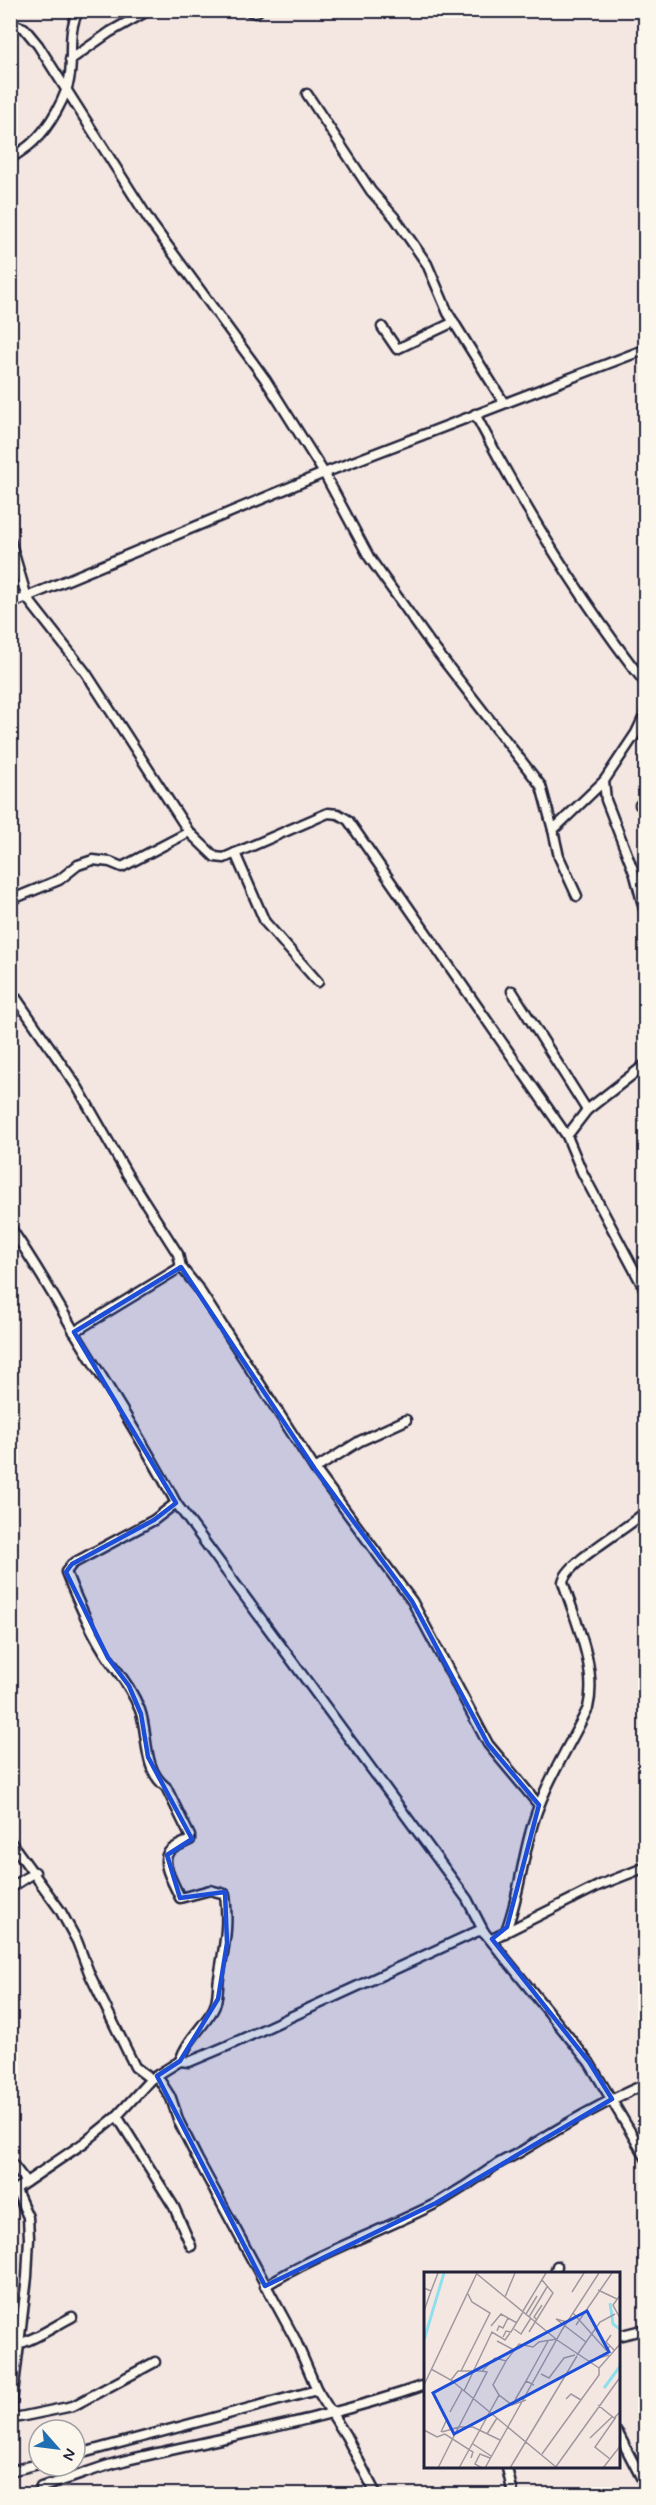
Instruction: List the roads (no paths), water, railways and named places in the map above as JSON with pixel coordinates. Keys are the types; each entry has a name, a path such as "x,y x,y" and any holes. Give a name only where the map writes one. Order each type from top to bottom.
{"street":[{"path":"10,159 34,141 61,104 70,75 74,19 79,10"},
{"path":"70,60 110,32 149,10"},
{"path":"247,10 255,13 259,10"},
{"path":"10,23 24,28 66,87 151,223 265,378 324,473 369,557 431,644 541,786 559,857 577,896"},
{"path":"307,94 371,191 395,218 427,264 454,322 504,403"},
{"path":"382,327 397,349 454,322"},
{"path":"10,604 324,473 645,348"},
{"path":"475,414 514,489 566,574 605,632 645,684"},
{"path":"10,540 27,598 86,673 189,832 215,858 224,858 328,813 338,814 348,820 567,1136 582,1172 645,1292"},
{"path":"553,830 604,782 636,733 645,712"},
{"path":"604,782 606,800 635,875 645,917"},
{"path":"10,900 60,880 78,865 93,860 110,862 122,867 189,832"},
{"path":"235,853 265,922 318,982"},
{"path":"512,991 587,1110"},
{"path":"16,998 78,1088 127,1174 178,1254 181,1267 198,1288 315,1469 412,1601 488,1744 539,1805"},
{"path":"567,1136 587,1110 645,1064"},
{"path":"10,1227 44,1277 176,1503 460,1890 484,1932 492,1939 589,2062 645,2158"},
{"path":"75,1332 181,1267"},
{"path":"315,1469 360,1441 406,1420"},
{"path":"176,1503 154,1520 72,1563 66,1572 76,1599 108,1658 129,1686 141,1714 148,1758 159,1782 166,1787 190,1836 190,1840 169,1851 166,1856 167,1868 180,1898 210,1890 225,1894 227,1943 219,1980 218,1999 214,2009 183,2051 180,2061"},
{"path":"505,1933 539,1805 588,1708 592,1692 591,1674 563,1582 564,1575 574,1564 645,1511"},
{"path":"10,1841 35,1872 60,1910 77,1941 90,1975 135,2067 159,2075 197,2158 295,2339 317,2390 376,2494"},
{"path":"492,1939 600,1885 645,1867"},
{"path":"10,1888 35,1872"},
{"path":"154,2362 73,2406 10,2419 29,2238 28,2217 13,2192 85,2142 117,2116 159,2075 180,2061 189,2061 227,2046 478,1931 484,1932"},
{"path":"265,2286 351,2241 445,2198 471,2184 493,2167 612,2099 645,2084"},
{"path":"117,2116 174,2207 191,2246"},
{"path":"10,2161 26,2182"},
{"path":"18,2344 31,2341 48,2328 72,2317"},
{"path":"620,2335 645,2329"},
{"path":"43,2494 41,2487 120,2462 201,2445 424,2385"},
{"path":"87,2452 317,2390"},
{"path":"620,2437 645,2487"},
{"path":"10,2471 27,2467"},
{"path":"507,2469 513,2494"}]}
